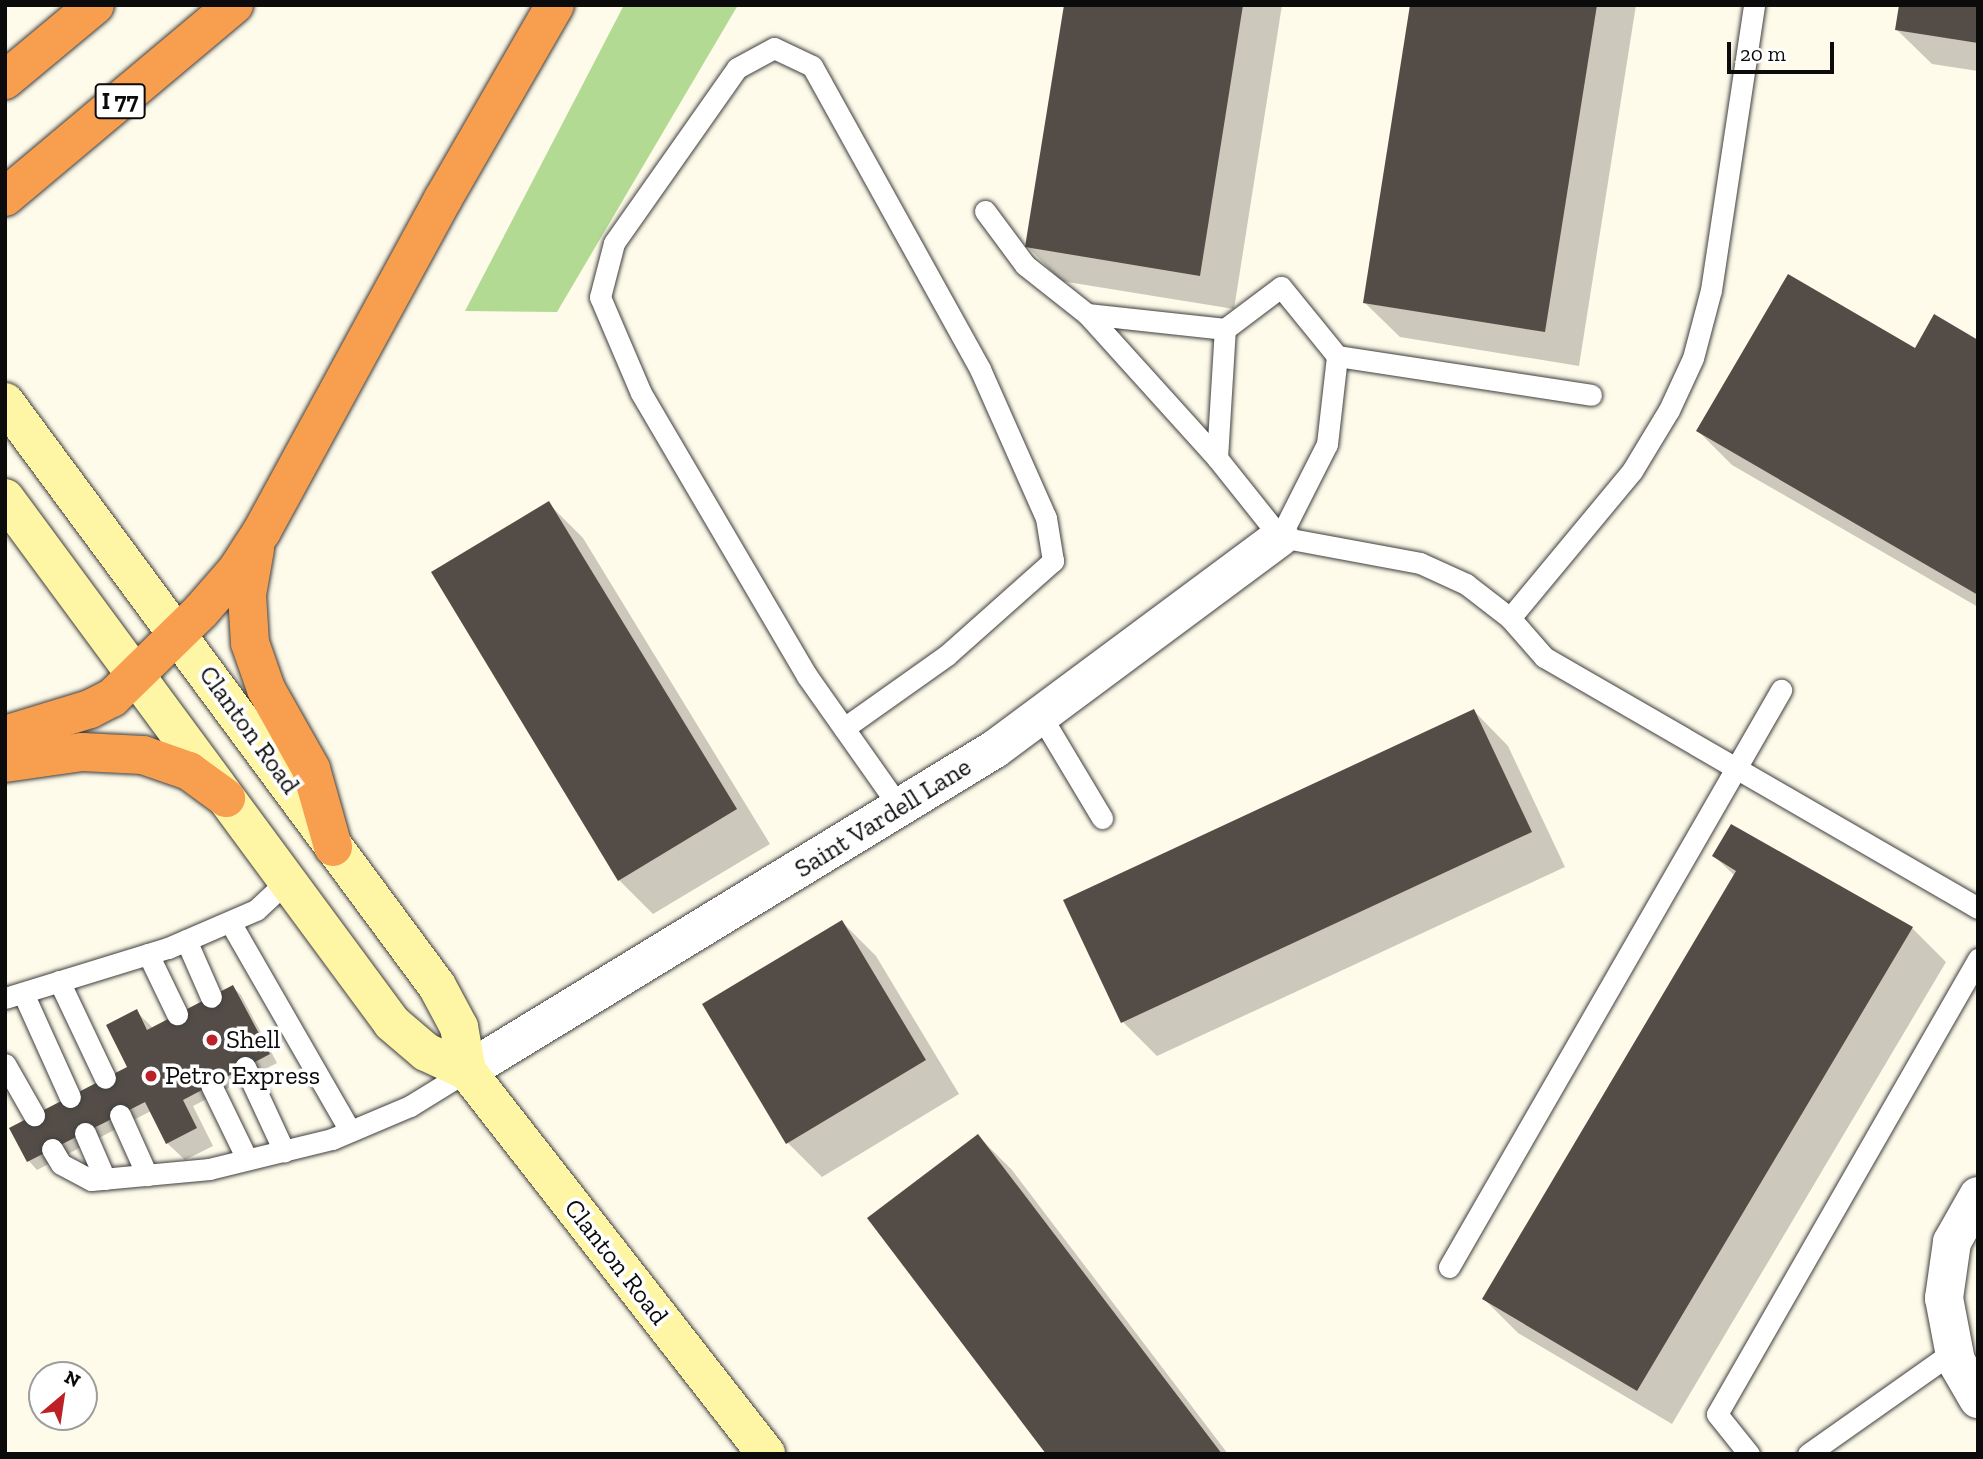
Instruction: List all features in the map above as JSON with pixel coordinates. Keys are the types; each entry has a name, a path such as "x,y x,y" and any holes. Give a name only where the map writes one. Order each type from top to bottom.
{"highway":[{"path":"5,80 95,5"},
{"name":"I 77","path":"5,197 234,5"},
{"path":"5,735 103,704 136,677 220,591 262,531 443,199 555,5"},
{"path":"262,531 248,578 250,643 266,689 311,769 333,847"},
{"path":"5,763 82,752 143,755 189,771 226,798"}],"main road":[{"name":"Clanton Road","path":"5,402 179,634 445,1000 459,1027 467,1070 766,1454"},
{"name":"Clanton Road","path":"5,498 286,883 392,1023 426,1052 467,1070"}],"street":[{"name":"Saint Vardell Lane","path":"467,1070 995,749 1280,537"},
{"path":"1978,1196 1952,1242 1948,1255 1944,1298 1978,1399"}],"lane":[{"path":"1510,618 1632,471 1669,410 1693,358 1711,290 1754,5"},
{"path":"844,728 947,655 1053,561 1046,518 980,369 812,66 774,48 737,68 614,243 600,297 641,393 807,676 900,807"},
{"path":"985,211 1025,265 1087,314 1217,458 1280,537 1420,562 1465,583 1510,618 1544,657 1978,908"},
{"path":"1087,314 1225,329 1281,287 1337,356 1591,395"},
{"path":"1217,458 1225,329"},
{"path":"1280,537 1326,444 1337,356"},
{"path":"1448,1267 1780,690"},
{"path":"1041,716 1102,818"},
{"path":"70,1097 14,995 148,954 230,922 256,910 286,883"},
{"path":"230,922 350,1131"},
{"path":"186,940 211,997"},
{"path":"148,954 177,1014"},
{"path":"1749,1454 1717,1414 1978,959"},
{"path":"59,981 105,1078"},
{"path":"5,1064 34,1115"},
{"path":"245,1067 284,1151"},
{"path":"52,1149 61,1164 91,1180 209,1169 284,1151 350,1131 410,1106 467,1070"},
{"path":"211,1085 247,1160"},
{"path":"120,1115 147,1175"},
{"path":"85,1133 105,1178"},
{"path":"1808,1454 1962,1355"}],"green space":[{"path":"624,5 738,5 557,312 465,311"}],"building":[{"path":"1064,5 1243,5 1200,276 1025,247"},
{"path":"1410,5 1597,5 1545,332 1363,303"},
{"path":"1899,5 1978,5 1978,43 1895,30"},
{"path":"1788,274 1915,348 1934,314 1978,340 1978,595 1696,431"},
{"path":"549,501 737,809 618,881 431,572"},
{"path":"1474,709 1532,832 1121,1023 1063,900"},
{"path":"1731,824 1913,927 1637,1391 1482,1299 1736,871 1712,856"},
{"path":"842,920 926,1060 786,1144 702,1004"},
{"path":"233,985 270,1054 183,1100 197,1128 166,1144 145,1102 27,1162 9,1128 127,1067 106,1025 137,1009 147,1030"},
{"path":"978,1134 1222,1454 1046,1454 867,1218"}],"place":[{"name":"Shell","path":"212,1040"},
{"name":"Petro Express","path":"151,1076"}]}
